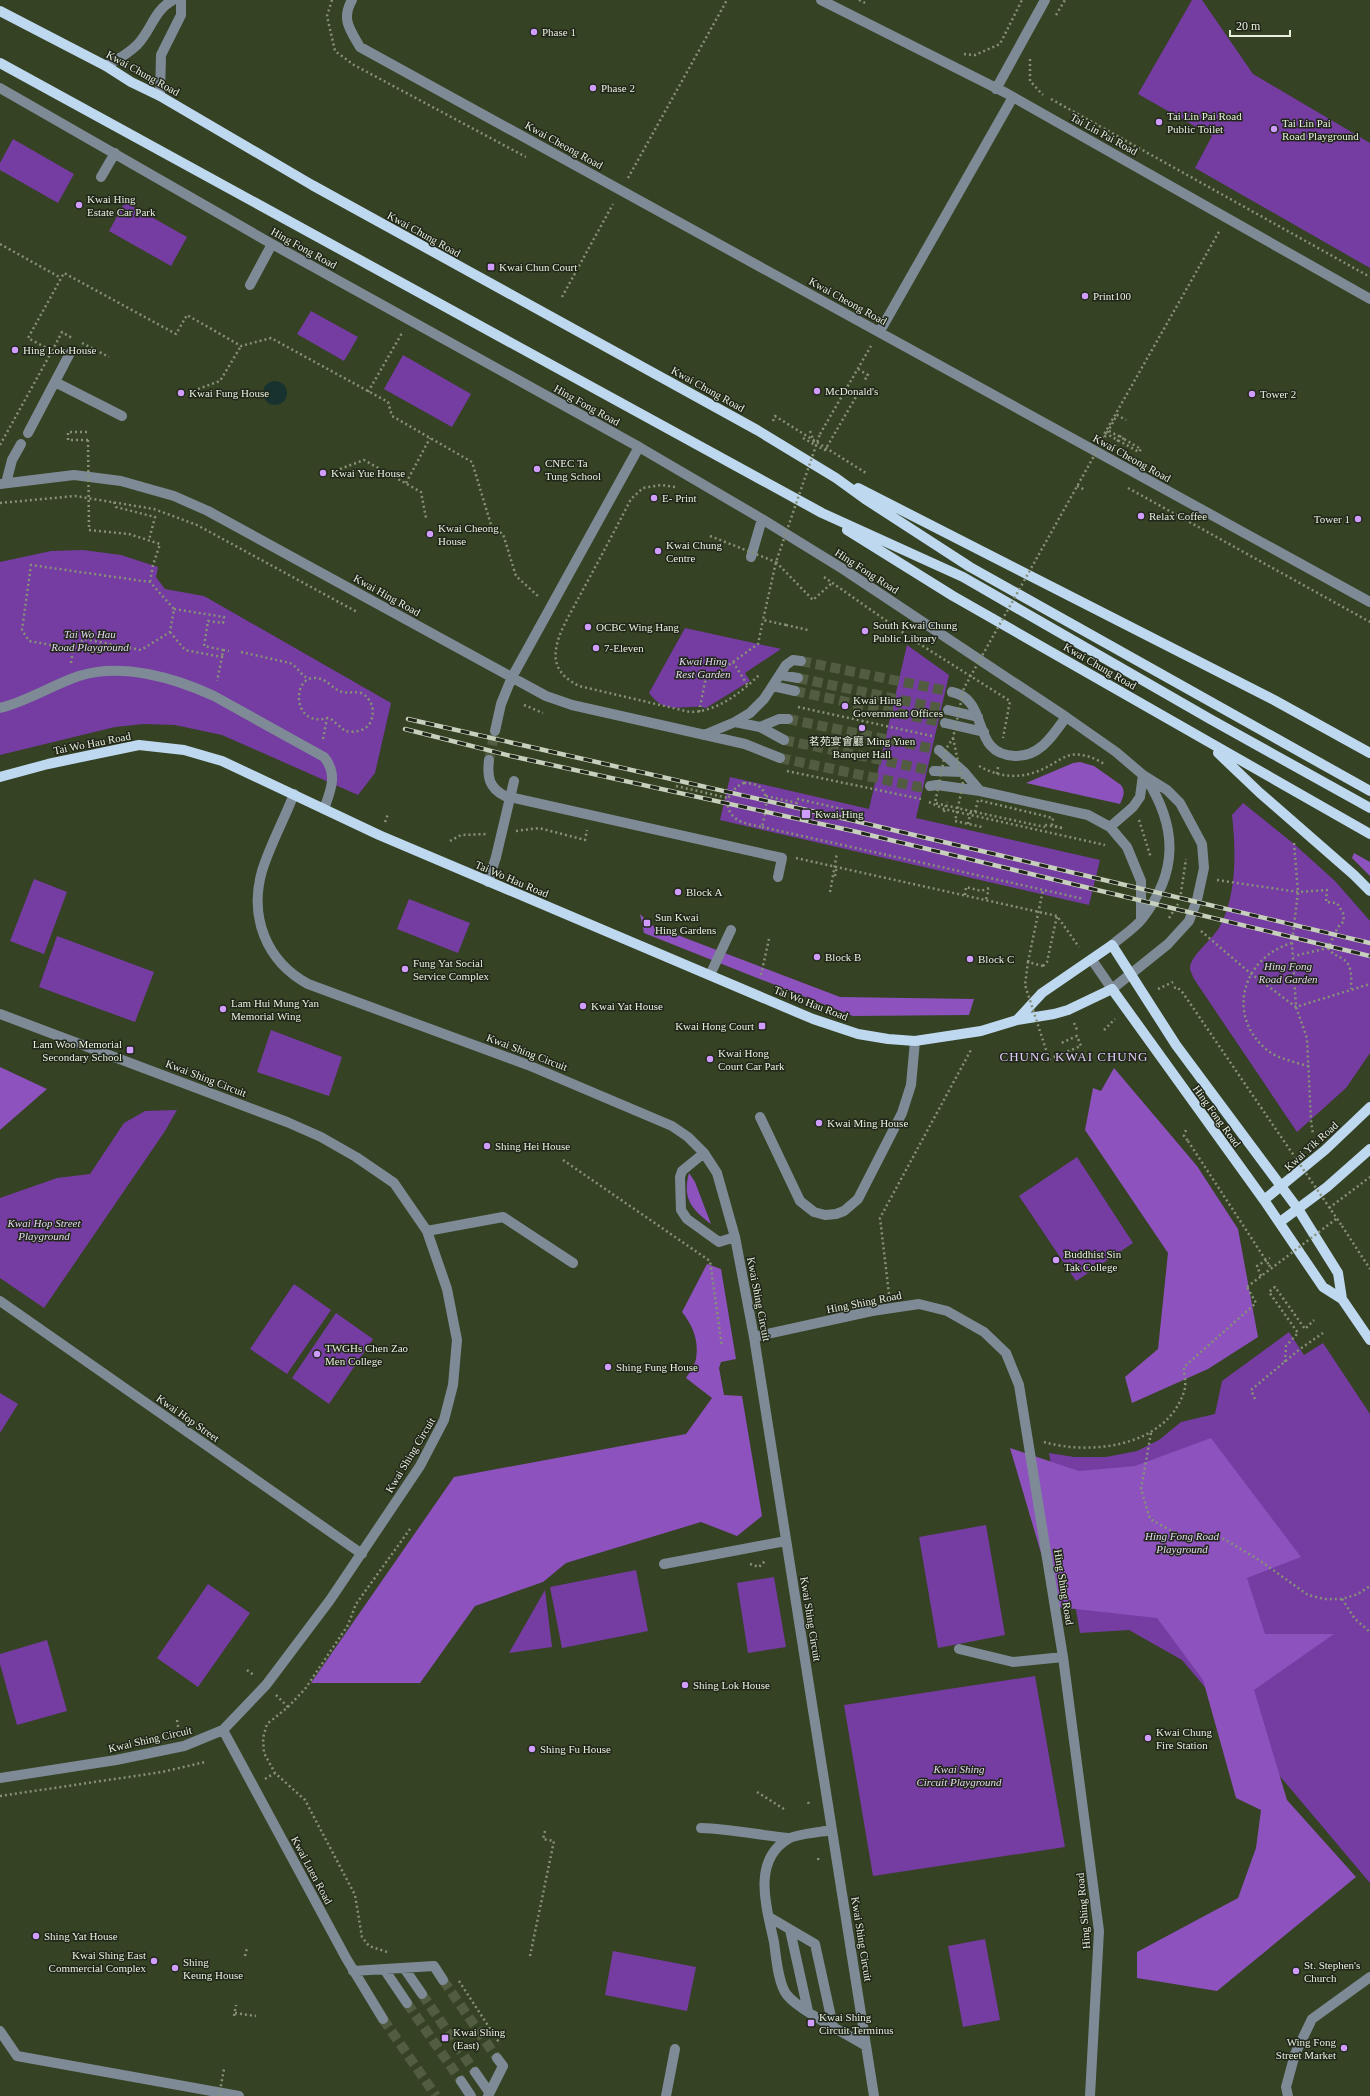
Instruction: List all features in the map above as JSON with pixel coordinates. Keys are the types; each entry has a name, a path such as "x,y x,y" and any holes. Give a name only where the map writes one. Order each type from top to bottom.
{"main road":[{"name":"Kwai Chung Road","path":"0,11 106,66 131,82 160,96 339,200 757,430 836,478 1268,697 1370,753"},
{"name":"Kwai Chung Road","path":"0,63 822,513 953,596 1370,834"},
{"name":"Kwai Chung Road","path":"836,478 865,499 970,567 1370,791"},
{"name":"Kwai Chung Road","path":"822,513 963,577 1210,719 1370,808"},
{"path":"1207,742 1370,891"},
{"name":"Tai Wo Hau Road","path":"1,777 48,764 139,746 184,750 222,761 379,835 488,882 813,1019 858,1034 888,1039 915,1041 981,1031 1017,1020 1068,1010 1112,989"},
{"name":"Hing Fong Road","path":"1092,960 1112,946 1176,1045 1298,1209 1338,1273 1342,1300"},
{"path":"1017,1020 1042,993 1092,960"},
{"name":"Hing Fong Road","path":"1112,989 1280,1222 1323,1287 1342,1300 1370,1340"},
{"name":"Kwai Yik Road","path":"1264,1200 1326,1150 1370,1107"},
{"path":"1280,1222 1327,1187 1370,1149"}],"street":[{"path":"106,66 121,58 137,45 163,5 173,0"},
{"path":"160,96 161,55 181,15 181,0"},
{"name":"Kwai Cheong Road","path":"352,0 346,10 348,28 360,47 880,331 1370,602"},
{"name":"Tai Lin Pai Road","path":"821,0 1013,97 1228,217 1370,299"},
{"path":"996,89 1045,0"},
{"name":"Hing Fong Road","path":"0,88 272,244 639,447 762,519 849,574 1066,717 1116,752 1143,775 1167,790 1180,803 1202,844 1204,868 1198,900 1189,920 1168,944 1132,975"},
{"path":"880,331 1013,97"},
{"path":"100,177 115,153"},
{"path":"250,285 272,244"},
{"path":"28,433 70,353"},
{"path":"55,382 122,416"},
{"path":"3,483 12,460 21,444"},
{"path":"495,731 503,698 512,677 639,447"},
{"name":"Kwai Hing Road","path":"3,483 74,475 120,481 174,496 208,511 546,696 561,702 745,744 780,758"},
{"path":"751,557 762,519"},
{"path":"704,734 736,722 750,713 773,686 786,665 793,660 801,661"},
{"path":"0,708 18,703 79,676 103,670 133,671 196,688 214,696 320,755 329,763 332,769 333,784 324,809"},
{"path":"780,675 798,678"},
{"path":"773,686 795,691"},
{"path":"952,692 965,696 971,702 992,749 1001,754 1017,756 1037,751 1052,736 1066,717"},
{"path":"948,710 978,717"},
{"path":"760,727 779,719 788,719"},
{"path":"736,722 760,727 784,740"},
{"path":"945,723 984,732"},
{"path":"939,750 964,772 980,791"},
{"path":"489,760 487,771 489,782 495,791 500,794 516,799 782,858 778,878"},
{"path":"934,771 964,772"},
{"path":"1110,827 1126,813 1140,797 1143,775"},
{"name":"Hing Fong Road","path":"1112,946 1141,920 1166,878 1169,847 1167,822 1159,799 1143,775"},
{"path":"488,882 496,857 514,781"},
{"path":"930,786 937,785 980,791 1088,814 1110,827 1127,847 1141,881 1141,920"},
{"name":"Kwai Shing Circuit","path":"294,794 268,855 262,872 259,891 258,918 264,937 275,958 286,969 308,984 528,1065 672,1126 688,1137 704,1153 717,1174 735,1237 754,1337 874,2096"},
{"path":"710,975 731,930"},
{"name":"Hing Fong Road","path":"1092,960 1112,989"},
{"path":"1112,989 1132,975"},
{"name":"Kwai Shing Circuit","path":"0,1014 287,1122 321,1137 356,1157 394,1183 427,1231 447,1289 456,1340 455,1364 449,1403 444,1420 420,1466 330,1600 270,1679 223,1730 184,1746 116,1760 0,1778"},
{"path":"760,1117 800,1201 814,1212 825,1215 836,1214 844,1211 858,1199 902,1113 911,1085 915,1041"},
{"path":"704,1153 682,1171 680,1177 681,1210 687,1219 719,1242 735,1237"},
{"path":"427,1231 503,1217 573,1263"},
{"name":"Kwai Hop Street","path":"0,1301 362,1554"},
{"name":"Hing Shing Road","path":"754,1337 872,1311 919,1304 947,1311 984,1332 1006,1354 1019,1385 1063,1658 1099,1931 1090,2096"},
{"path":"664,1564 786,1541"},
{"path":"959,1649 1014,1662 1063,1658"},
{"name":"Kwai Luen Road","path":"223,1730 354,1971 383,2019"},
{"path":"701,1828 727,1829 751,1834 788,1838 832,1830"},
{"path":"788,1838 775,1850 766,1868 764,1891 780,1978 787,1994 808,2011 866,2046"},
{"path":"769,1917 815,1944 833,2026"},
{"path":"790,1930 808,2011"},
{"path":"354,1971 434,1966 443,1980"},
{"path":"404,1968 422,1994"},
{"path":"384,1969 407,2003"},
{"path":"1288,2096 1286,2087 1295,2054 1312,2019 1370,1977"},
{"path":"0,2031 18,2056 239,2096"},
{"path":"666,2096 674,2049"},
{"path":"488,2094 503,2066 497,2058"},
{"path":"475,2072 488,2094"},
{"path":"460,2081 471,2096"}],"path":[{"path":"627,179 727,0"},
{"path":"962,54 975,55 1000,44 1022,0"},
{"path":"1053,20 1065,0"},
{"path":"1034,52 1030,59 1030,81 1041,93 1370,277"},
{"path":"562,298 613,204"},
{"path":"1102,439 1228,217"},
{"path":"0,244 61,278"},
{"path":"0,445 52,351 28,338 64,273 176,334 187,315 241,346"},
{"path":"368,392 409,320"},
{"path":"699,712 705,682 758,644 776,562 815,445 880,331"},
{"path":"198,389 220,381 241,346 271,338 388,402 392,416 472,462 492,528 503,534 516,576 550,606 568,619"},
{"path":"858,370 868,375 864,381"},
{"path":"810,431 815,445 825,450 860,390"},
{"path":"975,812 978,800 1053,818 1052,825 1062,828 1045,826 975,812 935,803 946,749 953,738 964,688 1117,415 1126,420"},
{"path":"1105,433 1139,452 1141,449 1121,436 1109,431"},
{"path":"90,432 68,432 68,440 88,440 89,530 129,534 160,544 150,582"},
{"path":"1115,446 1120,441 1121,436"},
{"path":"406,483 430,438"},
{"path":"340,469 364,460 406,483 420,492 426,518"},
{"path":"679,487 660,485 643,488 631,499 568,619 555,651 561,673 569,681 579,686 681,712 699,712 728,699 748,686 765,670"},
{"path":"1077,486 1085,490"},
{"path":"0,503 75,496 154,509 197,526 364,616"},
{"path":"114,502 116,507 155,517 149,540"},
{"path":"758,533 782,549"},
{"path":"710,536 776,562 813,600 832,583"},
{"path":"73,649 29,641 22,630 31,565 150,582 174,609 224,617 223,623 208,621 204,646 229,651"},
{"path":"822,576 918,643 1010,701 997,774"},
{"path":"68,681 73,649 84,639 141,650 170,632 174,609"},
{"path":"763,620 808,630"},
{"path":"170,632 185,650 222,657"},
{"path":"214,696 223,650"},
{"path":"241,652 290,663 296,666 304,676 309,678 315,677 327,681 341,691 364,694 372,704 373,714 370,724 357,732 345,731 331,719 315,719 308,716 302,710 299,702 300,691 304,683 309,678"},
{"path":"733,662 748,686"},
{"path":"524,705 546,714"},
{"path":"320,755 327,718"},
{"path":"953,738 963,784 955,821 982,827"},
{"path":"785,771 923,800 944,810 1113,847"},
{"path":"846,810 798,799 797,803 766,796 757,785 744,783 732,789 728,798 728,808 740,822 1084,899"},
{"path":"676,786 728,798"},
{"path":"762,827 766,808 766,796"},
{"path":"923,800 942,797"},
{"path":"956,797 964,799"},
{"path":"972,801 1060,821"},
{"path":"968,824 971,811"},
{"path":"512,832 539,828 585,840 590,815"},
{"path":"1044,831 1047,818"},
{"path":"1292,821 1298,892 1292,944 1294,956 1296,1007 1307,1038 1313,1134"},
{"path":"450,841 461,835 491,834"},
{"path":"1104,840 1108,843"},
{"path":"830,892 837,853"},
{"path":"782,858 802,858 1057,916 1079,947"},
{"path":"835,876 837,866"},
{"path":"1215,880 1298,892 1327,890 1326,902 1337,903 1343,913 1344,921 1338,927 1328,948"},
{"path":"965,895 966,887 981,890 989,888 986,900"},
{"path":"1043,890 1028,962 1025,985 1049,1059 1081,1046 1078,1036 1059,1044"},
{"path":"1028,962 1044,966 1047,962 1057,916"},
{"path":"1199,929 1250,973 1296,1007"},
{"path":"761,975 769,939"},
{"path":"1292,944 1280,947 1263,958 1250,973 1245,985 1244,1011 1250,1030 1267,1050 1310,1067"},
{"path":"1294,956 1328,948"},
{"path":"1328,948 1331,953 1342,958 1349,966 1351,989"},
{"path":"1296,1007 1370,984"},
{"path":"1174,988 1177,987 1183,993 1370,1269"},
{"path":"889,1295 880,1218 972,1048"},
{"path":"1186,1130 1184,1136 1271,1268"},
{"path":"563,1160 710,1261 722,1347"},
{"path":"1329,1208 1370,1177"},
{"path":"1043,1442 1074,1448 1104,1448 1125,1443 1151,1433 1174,1412 1185,1388 1184,1367 1256,1303 1247,1287 1336,1219"},
{"path":"1261,1276 1257,1266 1270,1258"},
{"path":"1285,1362 1286,1346 1298,1333 1269,1292 1275,1287 1305,1329 1314,1320"},
{"path":"1255,1399 1251,1390 1323,1333"},
{"path":"1151,1433 1141,1489 1150,1519 1181,1536 1224,1539 1259,1560 1308,1595 1324,1600 1342,1599 1358,1594 1370,1586"},
{"path":"389,1952 382,1952 369,1946 362,1937 355,1896 306,1800 275,1773 264,1752 263,1738 267,1724 288,1707 305,1689 348,1625 356,1604 410,1529"},
{"path":"745,1564 759,1568 764,1562"},
{"path":"1342,1599 1355,1619 1370,1632"},
{"path":"176,1726 177,1720"},
{"path":"0,1796 162,1772 205,1762"},
{"path":"758,1792 784,1809"},
{"path":"530,1956 554,1846 554,1841 543,1839 545,1831"},
{"path":"818,1858 819,1863"},
{"path":"245,1956 246,1948"},
{"path":"458,1979 502,2047"},
{"path":"236,2005 234,2014 256,2016"},
{"path":"219,2096 224,2069"}],"green space":[{"name":"Tai Lin Pai Road Playground","path":"1192,0 1202,0 1253,74 1370,143 1370,268 1195,168 1212,136 1138,94"},
{"path":"13,139 74,174 58,203 0,170 0,163"},
{"path":"125,202 187,237 171,266 109,231"},
{"path":"311,311 358,337 344,361 297,334"},
{"path":"403,355 471,394 452,427 384,389"},
{"name":"Tai Wo Hau Road Playground","path":"83,550 121,555 158,567 156,577 165,589 204,596 391,703 375,773 358,795 222,735 175,725 144,724 115,727 0,755 0,562 51,551"},
{"name":"Kwai Hing Rest Garden","path":"685,628 781,649 745,673 750,681 706,708 669,707 662,705 649,693"},
{"path":"907,645 949,675 916,818 1100,860 1089,905 720,820 730,777 869,809"},
{"path":"1080,762 1094,766 1121,785 1124,792 1120,804 1026,783 1073,763"},
{"name":"Hing Fong Road Garden","path":"1243,803 1294,844 1335,881 1370,921 1370,1053 1346,1088 1297,1132 1194,979 1190,969 1194,958 1217,931 1226,914 1230,900 1234,872 1232,815"},
{"path":"1354,853 1370,862 1370,876 1352,858"},
{"path":"34,879 67,892 44,954 10,941"},
{"path":"409,899 470,923 458,953 397,929"},
{"path":"640,914 651,925 840,997 974,999 969,1015 853,1016 644,933"},
{"path":"57,936 154,972 135,1022 39,987"},
{"path":"271,1030 342,1057 329,1096 257,1072"},
{"path":"0,1067 47,1089 0,1130"},
{"path":"1114,1068 1197,1166 1238,1229 1258,1337 1208,1369 1132,1403 1125,1377 1158,1349 1168,1253 1085,1130 1093,1088 1101,1091"},
{"name":"Kwai Hop Street Playground","path":"177,1110 165,1131 44,1308 0,1278 0,1198 57,1178 90,1174 124,1123 145,1111"},
{"path":"1077,1157 1133,1243 1076,1281 1019,1196"},
{"path":"689,1173 695,1182 711,1224 690,1203 687,1190"},
{"path":"707,1264 721,1269 736,1359 721,1362 719,1368 724,1395 742,1396 762,1516 737,1536 701,1522 566,1563 543,1582 475,1606 420,1683 311,1683 454,1477 686,1434 712,1398 686,1378 695,1361 697,1346 692,1328 682,1312"},
{"path":"294,1284 331,1310 287,1374 250,1349"},
{"path":"336,1313 373,1339 329,1404 292,1378"},
{"name":"Hing Fong Road Playground","path":"1289,1332 1304,1355 1323,1343 1370,1414 1370,1883 1182,1660 1129,1630 1080,1633 1049,1453 1074,1457 1106,1457 1137,1451 1159,1440 1181,1422 1215,1414 1222,1381"},
{"path":"0,1393 18,1404 0,1433"},
{"path":"1211,1438 1301,1557 1247,1578 1265,1634 1334,1634 1254,1690 1287,1800 1356,1877 1217,1991 1137,1978 1137,1952 1238,1898 1256,1848 1261,1810 1236,1798 1203,1680 1157,1618 1057,1607 1010,1448 1079,1471 1135,1466"},
{"path":"986,1525 1005,1635 938,1648 919,1537"},
{"path":"636,1570 648,1631 562,1648 550,1587"},
{"path":"774,1577 786,1647 748,1653 737,1583"},
{"path":"208,1584 250,1613 198,1687 157,1658"},
{"path":"545,1590 552,1647 509,1653"},
{"path":"47,1640 67,1711 17,1725 0,1664 0,1654"},
{"name":"Kwai Shing Circuit Playground","path":"1035,1676 1065,1847 873,1876 844,1705"},
{"path":"985,1939 1000,2020 963,2027 948,1946"},
{"path":"613,1951 696,1967 687,2011 605,1995"}],"water":[{"path":"275,381 283,385 287,393 283,401 275,405 267,401 263,393 267,385"}],"tunnel":[{"path":"801,661 952,692"},
{"path":"798,678 948,710"},
{"path":"795,691 945,723"},
{"path":"788,719 939,750"},
{"path":"489,760 495,731"},
{"path":"784,740 934,771"},
{"path":"780,758 919,787 930,786"},
{"path":"443,1980 497,2058"},
{"path":"422,1994 475,2072"},
{"path":"407,2003 461,2081"},
{"path":"383,2019 436,2096"}],"railway":[{"path":"408,719 855,821 1370,943"},
{"path":"405,729 511,756 853,831 1370,956"}],"place":[{"name":"Phase 1","path":"534,32"},
{"name":"Phase 2","path":"593,88"},
{"name":"Tai Lin Pai Road Public Toilet","path":"1159,122"},
{"name":"Tai Lin Pai Road Playground","path":"1274,129"},
{"name":"Kwai Hing Estate Car Park","path":"79,205"},
{"name":"Kwai Chun Court","path":"491,267"},
{"name":"Print100","path":"1085,296"},
{"name":"Hing Lok House","path":"15,350"},
{"name":"McDonald's","path":"817,391"},
{"name":"Kwai Fung House","path":"181,393"},
{"name":"Tower 2","path":"1252,394"},
{"name":"CNEC Ta Tung School","path":"537,469"},
{"name":"Kwai Yue House","path":"323,473"},
{"name":"E- Print","path":"654,498"},
{"name":"Relax Coffee","path":"1141,516"},
{"name":"Tower 1","path":"1358,519"},
{"name":"Kwai Cheong House","path":"430,534"},
{"name":"Kwai Chung Centre","path":"658,551"},
{"name":"OCBC Wing Hang","path":"588,627"},
{"name":"South Kwai Chung Public Library","path":"865,631"},
{"name":"7-Eleven","path":"596,648"},
{"name":"Kwai Hing Government Offices","path":"845,706"},
{"name":"茗苑宴會廳 Ming Yuen Banquet Hall","path":"862,728"},
{"name":"Kwai Hing","path":"806,814"},
{"name":"Block A","path":"678,892"},
{"name":"Sun Kwai Hing Gardens","path":"647,923"},
{"name":"Block B","path":"817,957"},
{"name":"Block C","path":"970,959"},
{"name":"Fung Yat Social Service Complex","path":"405,969"},
{"name":"Kwai Yat House","path":"583,1006"},
{"name":"Lam Hui Mung Yan Memorial Wing","path":"223,1009"},
{"name":"Kwai Hong Court","path":"762,1026"},
{"name":"Lam Woo Memorial Secondary School","path":"130,1050"},
{"name":"Kwai Hong Court Car Park","path":"710,1059"},
{"name":"Kwai Ming House","path":"819,1123"},
{"name":"Shing Hei House","path":"487,1146"},
{"name":"Buddhist Sin Tak College","path":"1056,1260"},
{"name":"TWGHs Chen Zao Men College","path":"317,1354"},
{"name":"Shing Fung House","path":"608,1367"},
{"name":"Shing Lok House","path":"685,1685"},
{"name":"Kwai Chung Fire Station","path":"1148,1738"},
{"name":"Shing Fu House","path":"532,1749"},
{"name":"Shing Yat House","path":"36,1936"},
{"name":"Kwai Shing East Commercial Complex","path":"154,1961"},
{"name":"Shing Keung House","path":"175,1968"},
{"name":"St. Stephen's Church","path":"1296,1971"},
{"name":"Kwai Shing Circuit Terminus","path":"811,2023"},
{"name":"Kwai Shing (East)","path":"445,2038"},
{"name":"Wing Fong Street Market","path":"1344,2048"}],"district":[{"name":"CHUNG KWAI CHUNG","path":"1074,1056"}]}
